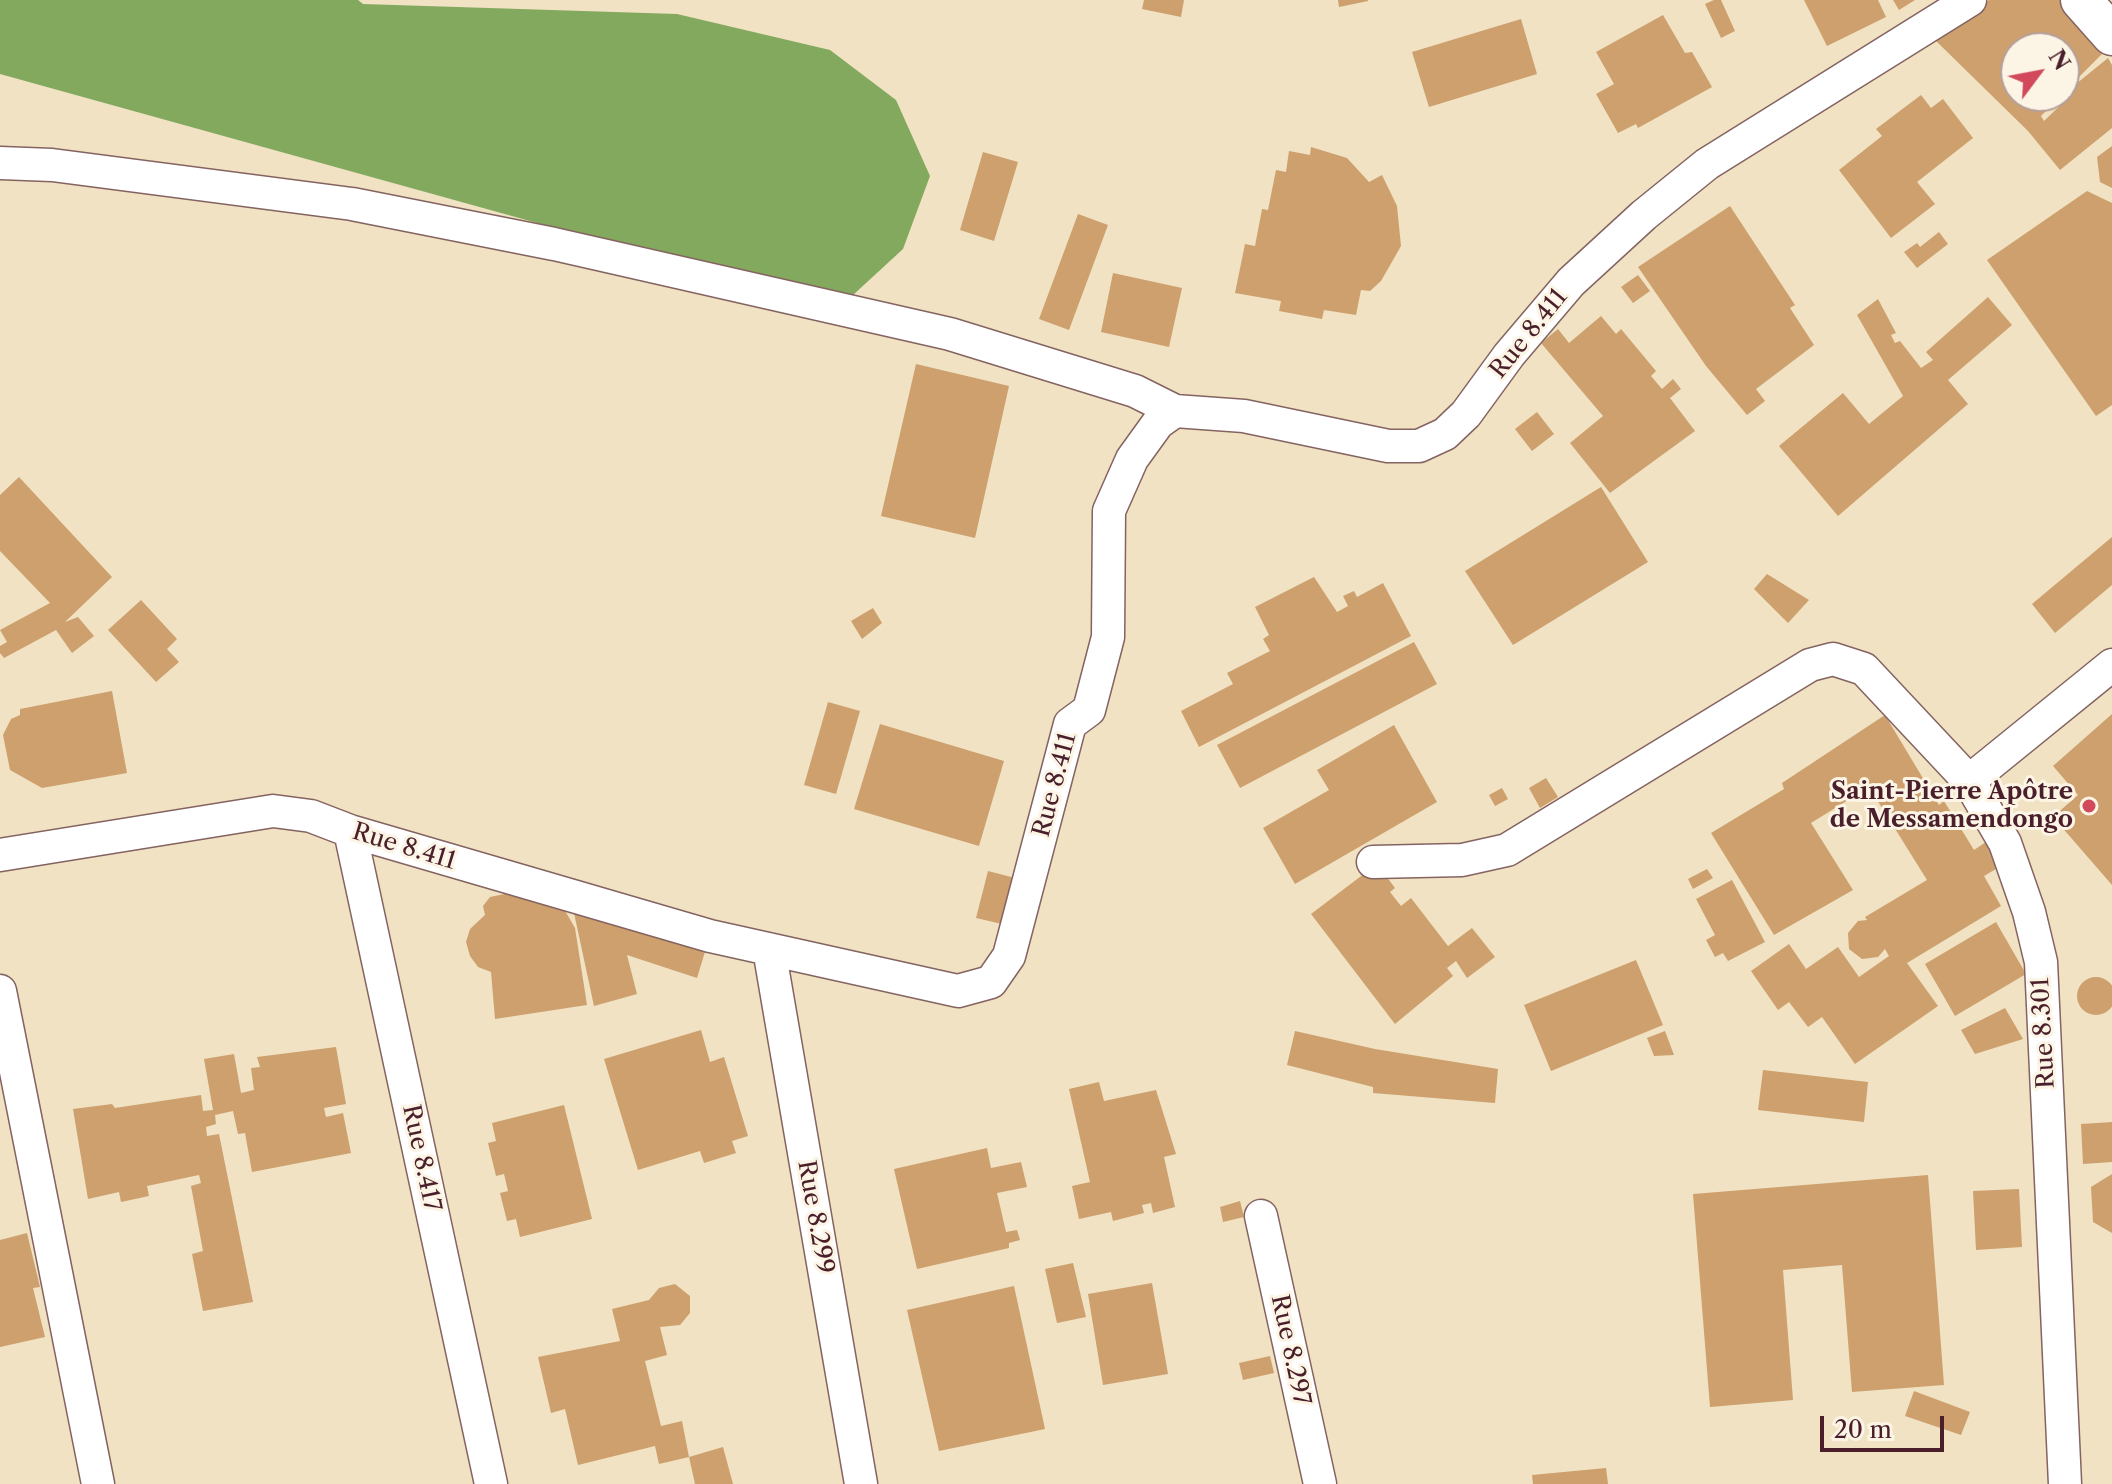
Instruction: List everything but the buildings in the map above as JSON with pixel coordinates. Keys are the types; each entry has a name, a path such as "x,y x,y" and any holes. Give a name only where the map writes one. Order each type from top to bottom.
{"street":[{"name":"Rue 8.411","path":"0,855 273,811 311,816 350,831 710,936 958,991 991,982 1009,956 1070,724 1089,710 1108,637 1109,511 1132,459 1158,423 1175,411 1244,416 1388,446 1419,446 1445,434 1466,414 1509,355 1571,282 1644,215 1707,164 1970,0"},
{"path":"2081,0 2112,35"},
{"path":"0,163 52,165 352,204 554,244 950,334 1135,391 1175,411"},
{"name":"Rue 8.301","path":"1373,862 1462,860 1507,850 1810,665 1833,659 1864,669 1969,781 2005,843 2029,912 2041,962 2065,1484"},
{"path":"1969,781 2112,665"},
{"name":"Rue 8.417","path":"350,831 491,1484"},
{"name":"Rue 8.299","path":"769,949 861,1484"},
{"path":"0,991 98,1484"},
{"name":"Rue 8.297","path":"1261,1216 1320,1484"}],"green space":[{"path":"0,0 358,0 363,4 677,14 830,50 896,100 930,176 903,249 840,307 0,74"}],"place":[{"name":"Saint-Pierre Apôtre de Messamendongo","path":"2089,806"}]}
